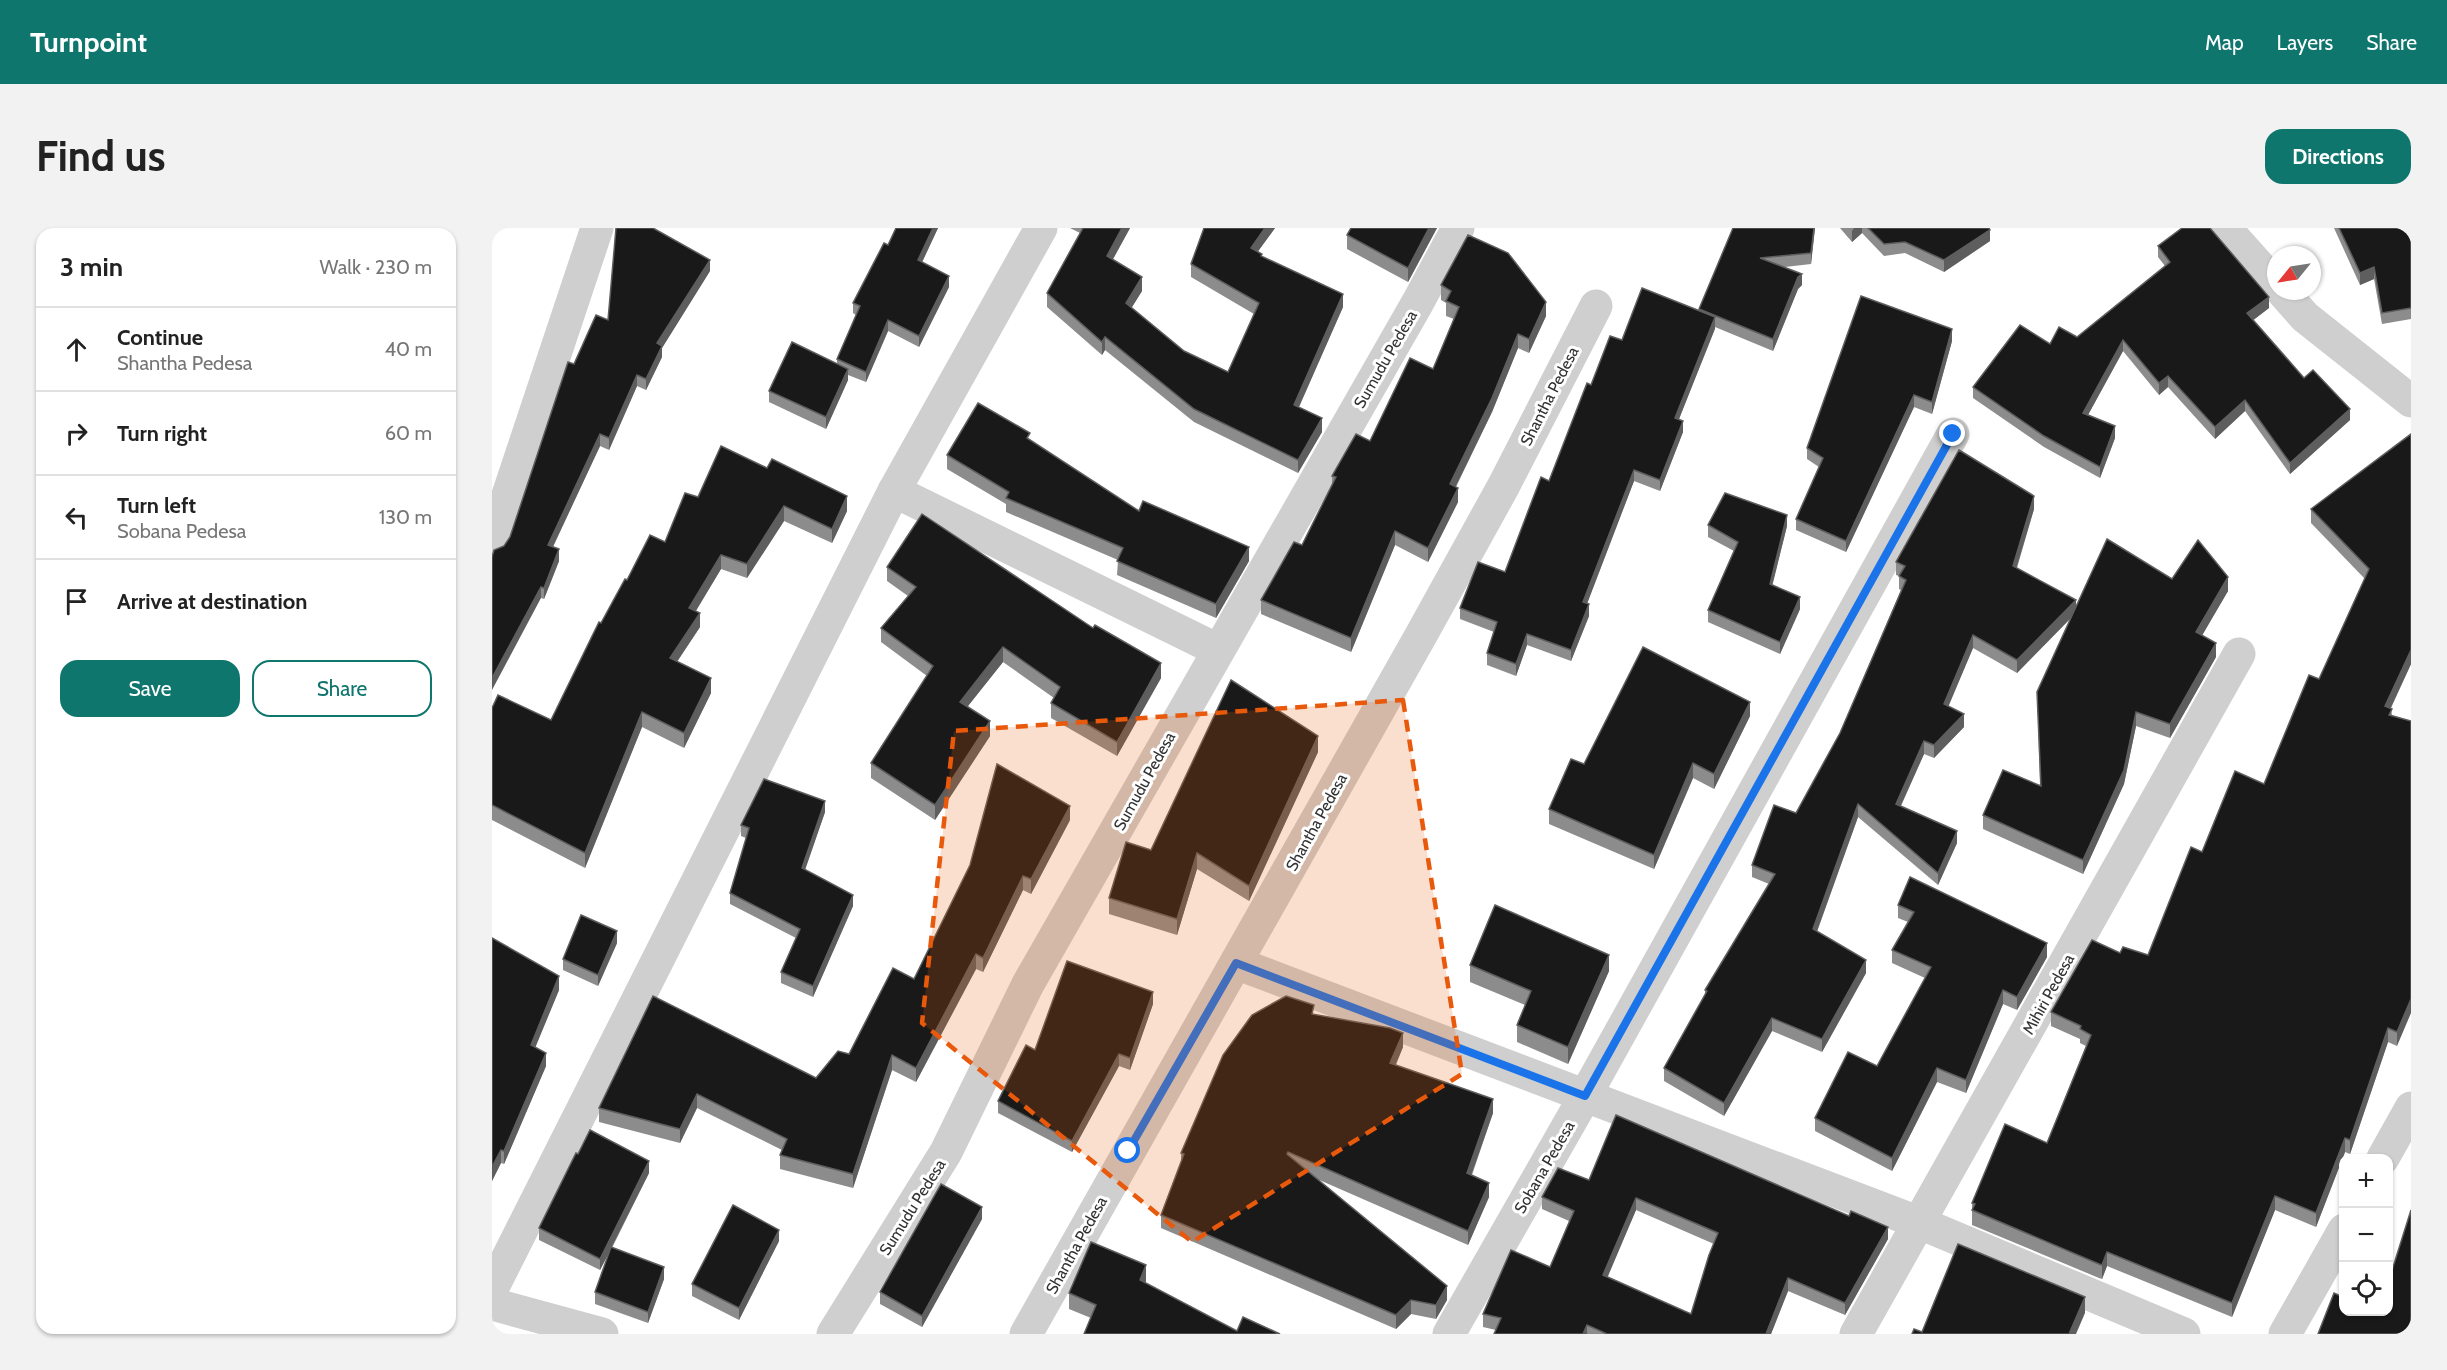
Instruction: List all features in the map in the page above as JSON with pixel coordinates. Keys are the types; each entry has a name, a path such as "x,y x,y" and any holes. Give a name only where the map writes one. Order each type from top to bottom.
{"street":[{"path":"492,543 597,228"},
{"path":"492,1288 894,490 1041,228"},
{"name":"Sumudu Pedesa","path":"833,1334 946,1152 1028,984 1418,302 1458,228"},
{"path":"2225,228 2267,275"},
{"path":"2290,300 2305,317 2411,401"},
{"name":"Shantha Pedesa","path":"1026,1334 1492,507 1596,306"},
{"name":"Sobana Pedesa","path":"1449,1334 1585,1096 1953,434"},
{"path":"894,490 1218,650"},
{"name":"Mihiri Pedesa","path":"1856,1334 2239,654"},
{"path":"1236,963 1920,1223 2184,1334"},
{"path":"2385,1154 2411,1108"},
{"path":"2285,1334 2339,1237"},
{"path":"492,1304 602,1334"}],"highlighted area":[{"path":"1403,700 1462,1074 1192,1242 922,1023 954,731"}],"building":[{"path":"616,228 653,228 710,260 657,343 662,346 646,379 637,375 609,438 600,434 548,545 559,549 544,588 541,587 492,678 492,557 494,550 504,546 510,537 568,362 574,364 596,315 608,320"},
{"path":"896,228 933,228 918,260 949,276 919,336 888,320 866,372 837,359 860,306 853,303 884,243 888,245"},
{"path":"1083,228 1122,228 1107,256 1142,277 1126,303 1184,351 1228,372 1259,303 1191,264 1204,228 1265,228 1251,248 1262,254 1261,256 1343,294 1294,405 1322,418 1298,460 1194,409 1105,337 1102,342 1047,293"},
{"path":"1351,228 1429,228 1408,268 1347,235"},
{"path":"1733,228 1814,228 1811,253 1760,258 1802,274 1798,277 1773,339 1699,309"},
{"path":"1868,228 1989,228 1990,230 1944,260 1905,242 1884,244"},
{"path":"2182,228 2210,228 2267,295 2267,298 2247,313 2304,378 2313,370 2350,409 2290,463 2245,400 2215,427 2168,376 2159,383 2123,340 2083,413 2115,426 2100,467 2044,436 1973,387 2020,325 2050,344 2059,327 2077,337 2170,262 2158,246"},
{"path":"2339,228 2411,228 2411,308 2382,313 2374,267 2360,273"},
{"path":"1468,235 1508,253 1546,302 1529,339 1518,334 1492,398 1450,484 1458,488 1428,548 1395,531 1351,638 1261,600 1294,542 1302,545 1336,477 1332,476 1356,434 1370,441 1410,358 1433,369 1459,307 1446,301 1451,291 1441,285"},
{"path":"1642,288 1715,317 1675,418 1683,421 1660,480 1634,470 1583,602 1589,604 1571,650 1527,634 1516,664 1487,653 1497,622 1460,608 1478,562 1505,572 1541,477 1549,481 1587,383 1591,385 1610,336 1622,340"},
{"path":"1861,296 1952,329 1932,402 1914,395 1846,541 1796,519 1823,458 1807,448"},
{"path":"792,342 848,369 826,417 769,391"},
{"path":"978,403 1030,433 1027,438 1139,511 1143,501 1249,547 1216,604 1117,561 1123,548 1006,498 1009,492 947,455"},
{"path":"2411,434 2411,650 2385,706 2392,709 2389,715 2411,721 2411,999 2397,1032 2388,1028 2350,1140 2345,1138 2316,1213 2275,1196 2232,1303 2107,1252 2102,1265 2099,1264 1972,1210 1975,1204 1972,1203 2005,1124 2047,1143 2091,1035 2080,1029 2081,1026 2051,1012 2092,940 2120,953 2123,947 2148,955 2191,847 2202,852 2235,771 2264,784 2309,675 2319,679 2369,569 2311,509"},
{"path":"721,446 767,468 772,459 847,496 832,529 784,506 747,564 721,555 689,608 700,613 670,658 711,678 684,733 642,712 585,853 492,805 492,708 498,695 551,720 599,622 601,623 625,579 627,580 650,535 665,542 685,493 698,497"},
{"path":"1959,450 2034,496 2013,566 2076,600 2017,660 1973,635 1944,704 1964,714 1934,745 1924,741 1896,804 1957,831 1938,873 1858,804 1813,929 1866,960 1822,1039 1772,1018 1724,1103 1664,1068 1707,991 1705,990 1775,874 1752,865 1774,805 1796,813 1840,733 1906,580 1899,576 1905,566 1896,562"},
{"path":"1725,493 1787,515 1770,584 1800,597 1780,642 1708,610 1738,542 1708,525"},
{"path":"922,514 1093,628 1095,625 1161,663 1117,742 1051,703 1060,687 1003,647 960,702 990,721 935,805 871,763 933,666 881,628 916,587 887,567"},
{"path":"2107,539 2172,579 2198,540 2228,577 2196,632 2216,643 2170,724 2136,712 2124,770 2083,860 1983,815 2003,770 2041,786 2037,692"},
{"path":"1643,647 1750,702 1714,774 1693,763 1654,855 1549,809 1571,759 1584,764"},
{"path":"1231,680 1318,736 1249,886 1197,853 1177,919 1109,898 1126,842 1151,850"},
{"path":"997,764 1070,806 1031,879 1023,876 983,958 976,954 916,1068 892,1055 853,1174 780,1155 787,1139 697,1094 680,1129 599,1108 653,996 816,1078 838,1051 849,1054 893,968 914,979 970,865"},
{"path":"764,779 825,801 802,868 853,895 813,986 781,972 800,929 730,893 749,828 741,825"},
{"path":"1910,877 2047,943 2017,997 2003,990 1966,1080 1937,1068 1892,1158 1815,1118 1848,1052 1877,1066 1931,967 1892,950 1914,912 1898,905"},
{"path":"1495,905 1609,955 1568,1047 1517,1025 1531,991 1470,965"},
{"path":"581,915 617,931 598,975 563,959"},
{"path":"492,938 559,976 531,1045 546,1053 504,1151 501,1150 492,1167"},
{"path":"1067,961 1153,992 1130,1058 1119,1054 1072,1141 998,1101 1026,1045 1035,1050"},
{"path":"1286,996 1314,1005 1312,1014 1390,1028 1403,1033 1390,1063 1493,1099 1467,1173 1489,1183 1468,1231 1288,1152 1287,1154 1447,1286 1436,1305 1411,1300 1396,1315 1161,1215 1184,1154 1181,1153 1223,1055 1252,1015"},
{"path":"1616,1115 1849,1216 1851,1211 1888,1227 1845,1303 1788,1278 1766,1334 1607,1334 1587,1325 1583,1334 1494,1334 1501,1318 1483,1314 1511,1250 1550,1267 1574,1211 1542,1197 1558,1168 1589,1180","holes":["1636,1198 1718,1233 1691,1314 1603,1275"]},
{"path":"590,1130 649,1161 600,1259 539,1228 576,1153 578,1154"},
{"path":"941,1184 982,1207 922,1316 880,1292"},
{"path":"733,1205 779,1230 739,1308 692,1284"},
{"path":"2411,1210 2411,1334 2318,1334 2334,1293 2339,1295 2339,1316 2393,1316 2393,1267"},
{"path":"1091,1242 1146,1265 1140,1280 1237,1331 1243,1317 1280,1334 1084,1334 1096,1305 1069,1293"},
{"path":"1958,1244 2085,1297 2069,1334 1912,1334 1914,1329 1922,1332"},
{"path":"611,1247 664,1267 648,1312 595,1292"}],"route":[{"path":"1128,1151 1236,963 1585,1096 1953,434"}]}
